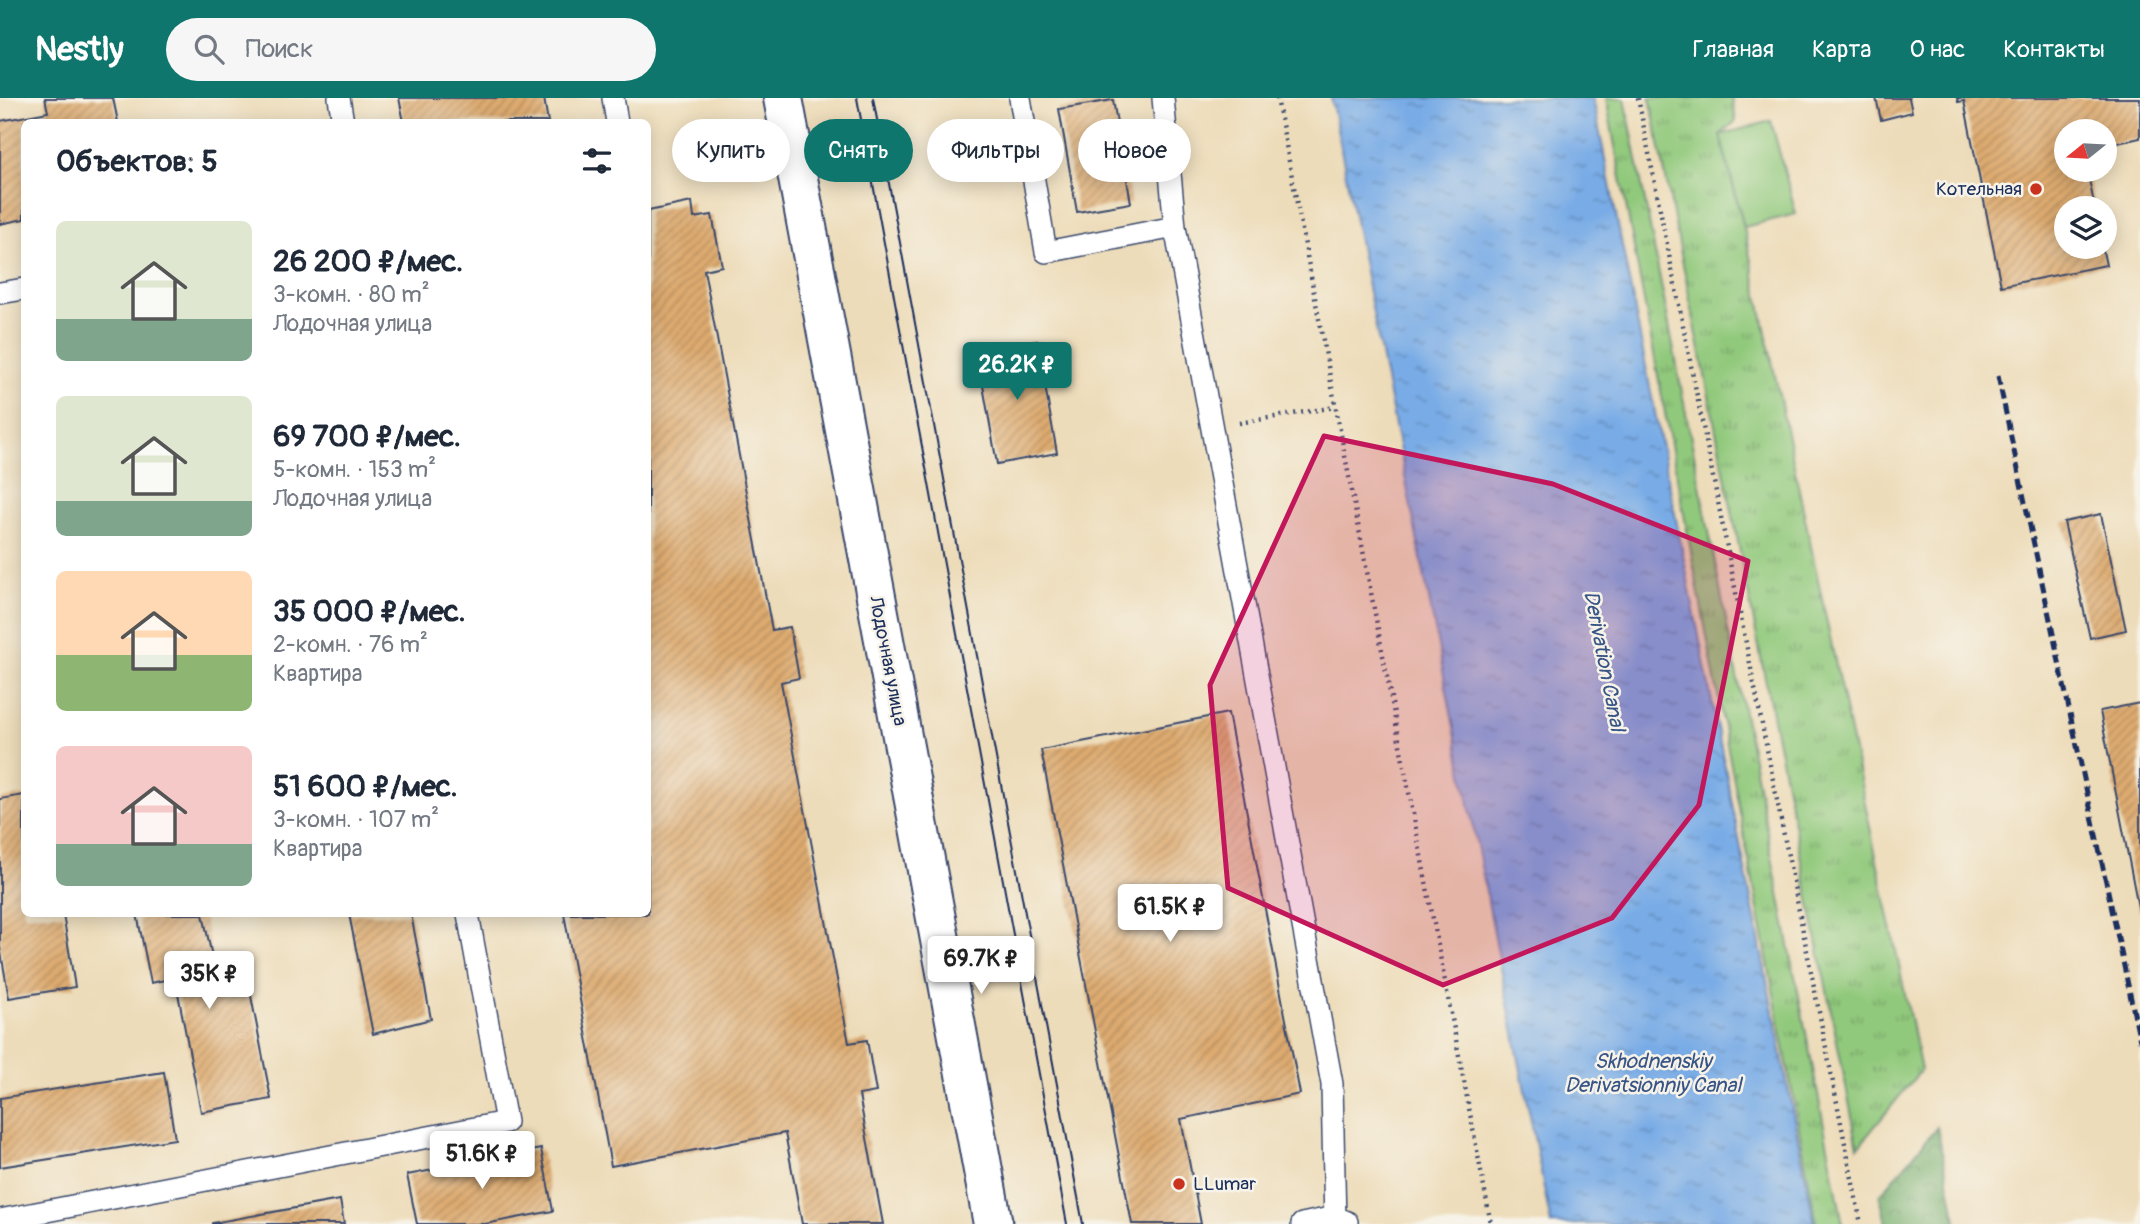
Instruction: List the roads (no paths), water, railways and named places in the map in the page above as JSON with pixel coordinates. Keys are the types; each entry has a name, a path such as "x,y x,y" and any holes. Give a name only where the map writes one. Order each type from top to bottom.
{"street":[{"name":"Лодочная улица","path":"783,98 993,1224"}],"lane":[{"path":"339,98 342,119"},
{"path":"613,98 616,119"},
{"path":"1020,98 1046,252 1175,227"},
{"path":"1163,98 1175,227 1332,1084 1340,1222 1302,1224"},
{"path":"0,293 21,290"},
{"path":"0,1220 506,1122 469,917"}],"water":[{"name":"Skhodnenskiy Derivatsionniy Canal","path":"1331,98 1593,98 1815,1224 1551,1224"}],"tram line":[{"path":"857,98 1067,1224"},
{"path":"873,98 1083,1224"}],"railway":[{"path":"1998,376 2140,1041"}],"place":[{"name":"Котельная","path":"2036,189"},
{"name":"LLumar","path":"1179,1184"}],"water label":[{"name":"Derivation Canal","path":"1604,661"}]}
